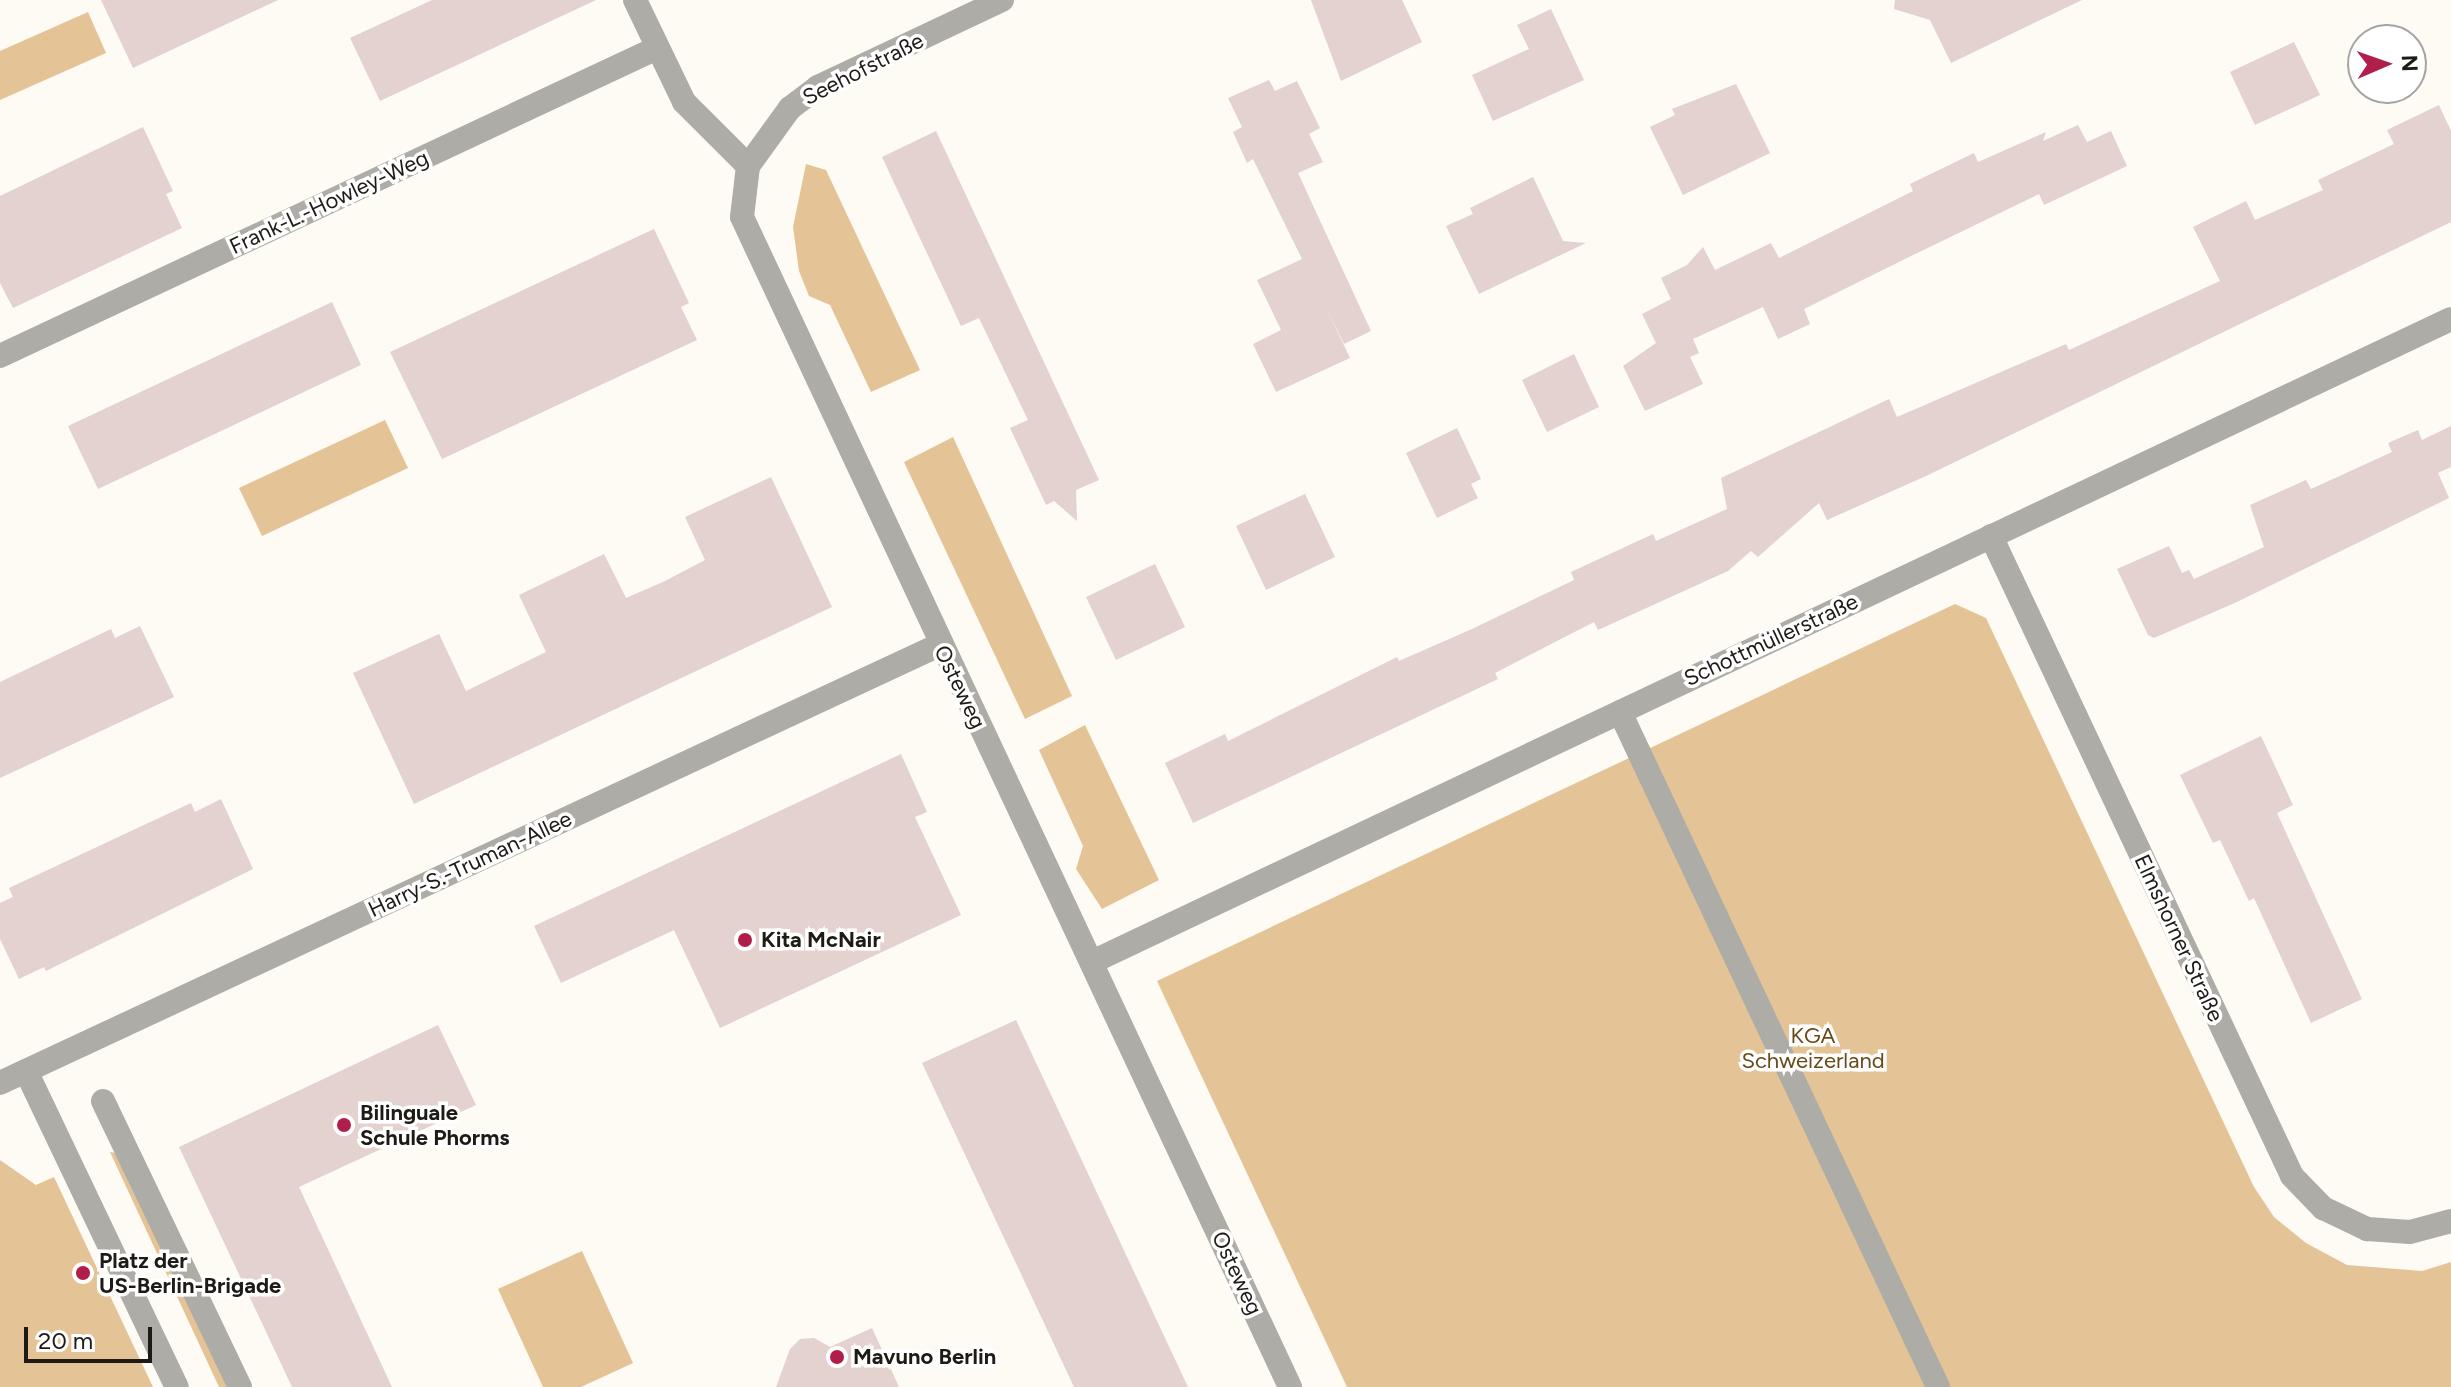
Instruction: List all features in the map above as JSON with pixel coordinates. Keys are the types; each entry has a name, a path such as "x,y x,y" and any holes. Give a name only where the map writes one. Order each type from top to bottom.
{"street":[{"path":"635,0 684,102 748,166"},
{"name":"Seehofstraße","path":"748,166 790,108 818,87 1002,0"},
{"name":"Frank-L.-Howley-Weg","path":"0,356 657,48"},
{"name":"Osteweg","path":"748,166 742,217 939,645 1092,962 1290,1387"},
{"name":"Schottmüllerstraße","path":"1092,962 2451,319"},
{"name":"Elmshorner Straße","path":"1991,536 2292,1176 2323,1208 2367,1229 2410,1232 2451,1221"},
{"name":"Harry-S.-Truman-Allee","path":"0,1083 939,645"},
{"path":"1620,712 1938,1387"},
{"path":"26,1071 177,1387"},
{"path":"103,1101 240,1387"}],"green space":[{"path":"88,12 106,53 0,100 0,51"},
{"path":"806,164 826,170 920,370 871,392 830,305 809,296 799,271 793,227"},
{"path":"385,420 408,468 262,536 239,488"},
{"path":"953,437 1072,696 1025,719 904,462"},
{"name":"KGA Schweizerland","path":"1955,604 1986,618 2254,1187 2274,1217 2306,1243 2347,1265 2422,1271 2451,1262 2451,1387 1347,1387 1157,981"},
{"path":"1085,725 1159,880 1102,909 1076,869 1083,846 1039,750"},
{"path":"110,1152 122,1154 232,1387 219,1387"},
{"path":"0,1160 36,1185 54,1177 153,1387 0,1387"},
{"path":"582,1251 633,1363 581,1387 543,1387 498,1289"}],"building":[{"path":"101,0 278,0 133,68"},
{"path":"432,0 596,0 380,101 350,38"},
{"path":"1311,0 1402,0 1422,42 1341,81"},
{"path":"1895,0 2082,0 1951,63 1930,20 1894,9"},
{"path":"1551,9 1584,80 1493,121 1472,75 1529,49 1517,25"},
{"path":"2294,42 2320,95 2255,125 2230,72"},
{"path":"1269,80 1275,91 1297,81 1320,128 1309,134 1323,162 1298,173 1371,331 1344,344 1326,308 1350,358 1276,392 1253,344 1281,330 1257,280 1302,259 1253,159 1247,163 1233,132 1242,127 1228,98"},
{"path":"1736,84 1770,153 1683,195 1650,127 1675,115 1672,109"},
{"path":"2439,105 2451,131 2451,222 1926,476 1827,520 1819,503 1758,557 1751,551 1728,571 1598,630 1594,622 1495,673 1498,679 1193,823 1165,763 1225,734 1228,741 1397,657 1399,661 1472,629 1574,580 1571,572 1653,534 1656,541 1727,509 1721,478 1889,399 1897,417 2066,344 2069,350 2220,281 2193,227 2246,201 2255,220 2323,190 2318,180 2394,144 2387,130"},
{"path":"2078,125 2087,142 2111,131 2127,166 2044,205 2039,194 1804,309 1810,324 1778,339 1763,307 1693,339 1699,353 1690,357 1703,384 1645,411 1623,366 1656,343 1642,314 1671,299 1661,278 1687,265 1703,247 1715,270 1771,243 1779,258 1913,191 1910,184 1974,153 1978,162 2046,132 2043,141"},
{"path":"143,127 173,191 166,194 182,228 13,308 0,283 0,196"},
{"path":"936,131 1099,480 1076,490 1077,521 1054,501 1046,505 1010,428 1028,420 979,318 961,326 882,157"},
{"path":"1533,177 1563,241 1586,243 1479,294 1446,226 1473,214 1470,208"},
{"path":"654,229 689,303 681,307 697,340 442,459 390,352"},
{"path":"332,302 361,365 98,489 68,426"},
{"path":"1574,354 1599,407 1547,432 1522,380"},
{"path":"2451,426 2451,467 2438,473 2449,498 2237,602 2154,638 2148,635 2117,569 2169,546 2182,573 2189,570 2194,579 2264,547 2250,505 2306,480 2311,489 2392,452 2388,443 2418,430 2422,440"},
{"path":"1457,428 1481,479 1471,484 1478,498 1437,518 1406,453"},
{"path":"771,477 832,607 414,804 353,673 439,634 466,691 546,652 519,595 604,554 626,598 663,582 705,560 685,517"},
{"path":"1305,494 1335,557 1266,590 1236,526"},
{"path":"1155,564 1185,627 1116,660 1086,597"},
{"path":"140,626 174,697 0,778 0,682 111,629 115,638"},
{"path":"2261,736 2293,805 2277,813 2362,999 2311,1023 2254,898 2249,901 2220,840 2213,843 2180,775"},
{"path":"901,754 927,812 915,817 961,915 720,1028 674,930 561,983 534,926"},
{"path":"221,799 253,869 46,971 44,967 19,979 0,939 0,903 13,897 9,888 191,803 195,812"},
{"path":"1016,1020 1188,1387 1074,1387 922,1063"},
{"path":"438,1025 476,1105 299,1187 392,1387 292,1387 179,1147"},
{"name":"Mavuno Berlin","path":"872,1328 899,1387 776,1387 790,1349 800,1339 814,1338 830,1347"}],"place":[{"name":"Kita McNair","path":"745,940"},
{"name":"Bilinguale Schule Phorms","path":"344,1125"},
{"name":"Platz der US-Berlin-Brigade","path":"83,1273"},
{"name":"Mavuno Berlin","path":"837,1357"}]}
